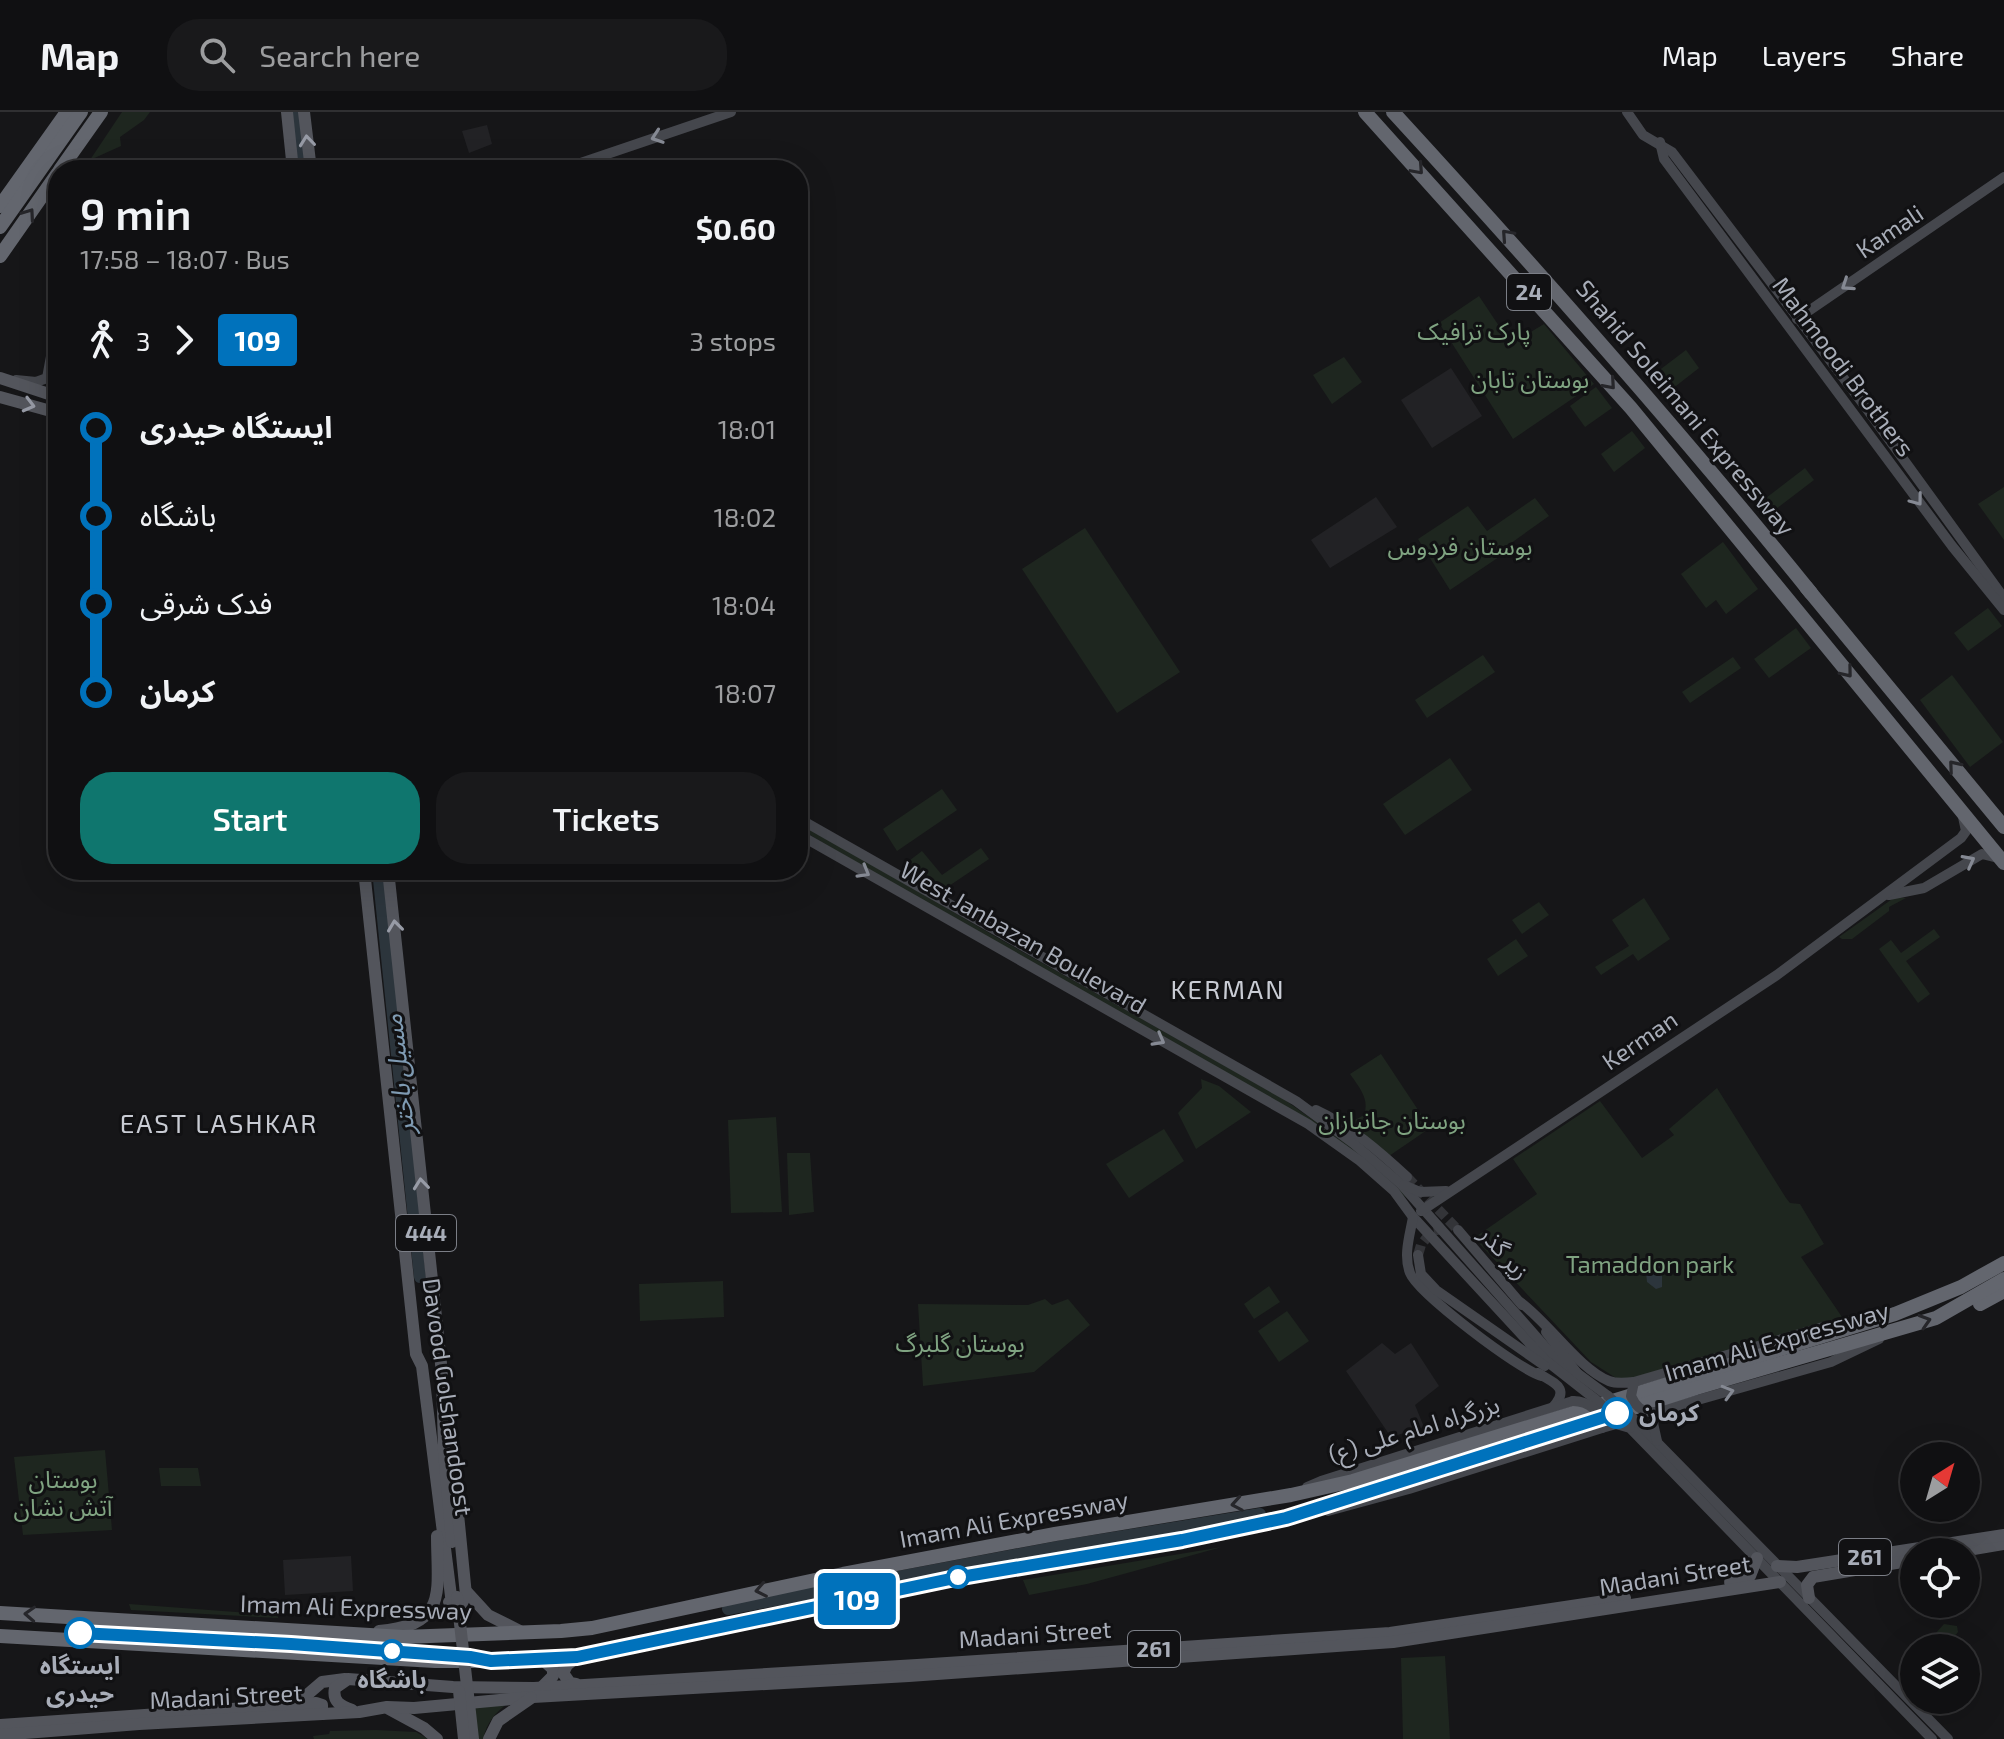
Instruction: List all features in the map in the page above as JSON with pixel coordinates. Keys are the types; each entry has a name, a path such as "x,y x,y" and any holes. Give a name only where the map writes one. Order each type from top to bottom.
{"highway":[{"path":"0,206 67,112"},
{"path":"0,227 81,112"},
{"path":"67,160 101,112"},
{"name":"Shahid Soleimani Expressway","path":"1365,112 1495,253 1687,476 2002,861"},
{"name":"Shahid Soleimani Expressway","path":"1393,112 1512,240 1811,593"},
{"path":"0,256 48,188"},
{"path":"1718,513 1743,541 1753,543 1756,535 1735,501"},
{"path":"1797,612 1766,565 1768,556 1776,557 1811,593"},
{"name":"24","path":"1811,593 1998,812 2004,827"},
{"path":"1948,1292 2004,1252"},
{"name":"Imam Ali Expressway","path":"0,1613 403,1637 592,1628 843,1574 1055,1534 1291,1495 1353,1481 1895,1314 1948,1292 2004,1263"},
{"name":"Imam Ali Expressway","path":"0,1636 435,1661 577,1657 955,1578 1182,1540 1286,1518 1672,1395 1936,1318 2004,1279"},
{"path":"1957,1308 1975,1307 2004,1291"}],"main road":[{"path":"287,112 292,160"},
{"path":"304,112 310,160"},
{"path":"589,160 731,112"},
{"name":"Mahmoodi Brothers","path":"1627,112 1643,135 1660,142 1672,152 2004,598"},
{"name":"Mahmoodi Brothers","path":"1660,142 1664,159 1826,379 2004,610"},
{"name":"Kamali","path":"1797,319 2004,177"},
{"path":"1783,301 1799,310 1811,309"},
{"path":"1826,379 1838,371"},
{"path":"1,378 36,382 47,378 48,374"},
{"path":"1,378 48,394"},
{"path":"0,397 48,410"},
{"name":"Kerman","path":"1413,1217 1777,975 1887,895 1961,838 1966,824 1960,810"},
{"name":"West Janbazan Boulevard","path":"808,824 1296,1101 1404,1180 1465,1258 1548,1350 1608,1396 1780,1582"},
{"name":"West Janbazan Boulevard","path":"808,840 1308,1124 1377,1175 1561,1374 1658,1442 1809,1598"},
{"name":"Kerman","path":"1887,895 1916,891 1982,854 2002,861"},
{"path":"1925,866 1939,866 1942,870 1939,878"},
{"name":"Davood Golshandoost","path":"365,880 416,1354 422,1366 458,1595 464,1739"},
{"name":"Davood Golshandoost","path":"389,880 442,1373 444,1452 473,1739"},
{"path":"1296,1101 1329,1116 1420,1192 1440,1193 1456,1188"},
{"path":"1456,1188 1440,1204 1439,1215 1465,1258"},
{"path":"1413,1217 1407,1260 1414,1281 1512,1361 1542,1376"},
{"name":"زیر گذر","path":"1458,1230 1520,1302"},
{"path":"1418,1255 1421,1274 1436,1290 1561,1374"},
{"path":"1520,1302 1598,1374 1613,1383 1634,1382 1820,1328 1895,1314"},
{"name":"West Janbazan Boulevard","path":"1520,1302 1577,1373"},
{"path":"1478,1320 1485,1331 1560,1389 1558,1402 1552,1409"},
{"path":"1634,1382 1631,1396 1636,1405 1647,1412 1659,1411 1831,1362 1893,1330"},
{"path":"416,1354 447,1601 453,1605 462,1603 458,1595"},
{"name":"بزرگراه امام علی (ع)","path":"1291,1495 1321,1481 1573,1401 1581,1401 1596,1411 1602,1420 1602,1428"},
{"path":"1658,1442 1653,1423 1659,1411"},
{"path":"1286,1518 1355,1504 1616,1424 1634,1425"},
{"name":"Madani Street","path":"1980,1542 2004,1535"},
{"path":"356,1633 410,1626 430,1611 437,1597 437,1537"},
{"name":"Madani Street","path":"1980,1547 2004,1544"},
{"name":"Madani Street","path":"1822,1569 1900,1557"},
{"name":"Madani Street","path":"1339,1641 1743,1580 1754,1571 1757,1558"},
{"name":"Madani Street","path":"1777,1566 1822,1569 1900,1561"},
{"name":"261","path":"1809,1598 1808,1582 1822,1569"},
{"path":"1780,1582 1932,1739"},
{"name":"Madani Street","path":"296,1711 322,1682 348,1679 537,1692 905,1671 1451,1633 1780,1582"},
{"path":"458,1595 524,1633"},
{"path":"1809,1598 1948,1739"},
{"path":"577,1657 563,1673 570,1683 579,1685"},
{"path":"489,1739 498,1721 553,1676 553,1669 542,1659"},
{"name":"Madani Street","path":"0,1725 296,1711 322,1714 359,1712 387,1707 414,1708 579,1685 829,1675"},
{"name":"Madani Street","path":"348,1679 335,1688 335,1698 342,1707 359,1712"},
{"path":"387,1707 437,1739"},
{"name":"Madani Street","path":"0,1735 127,1720"}],"shaded area":[{"path":"487,125 492,144 469,153 462,131"},
{"path":"1451,368 1482,416 1432,448 1401,400"},
{"path":"1376,497 1397,527 1330,568 1311,540"},
{"path":"1668,1260 1670,1267 1662,1275 1662,1287 1656,1289 1647,1282 1646,1272 1651,1264"},
{"path":"1382,1343 1395,1354 1411,1343 1439,1386 1415,1405 1424,1427 1391,1437 1346,1371"},
{"path":"351,1556 353,1591 285,1595 283,1560"}],"green space":[{"path":"122,112 150,112 120,137 121,146 90,160"},
{"name":"بوستان تابان","path":"1479,296 1511,344 1544,324 1594,384 1513,439 1439,323"},
{"path":"1686,350 1699,368 1663,396 1649,378"},
{"path":"1344,357 1362,382 1332,404 1313,375"},
{"path":"1596,387 1612,408 1585,427 1570,406"},
{"path":"1632,431 1645,448 1614,472 1601,454"},
{"path":"1805,468 1814,480 1767,516 1758,504"},
{"path":"2004,487 2004,540 1978,504"},
{"name":"بوستان فردوس","path":"1535,498 1549,516 1500,551 1502,555 1450,590 1418,539 1468,506 1487,531"},
{"path":"1085,528 1180,672 1117,713 1022,569"},
{"path":"1723,542 1758,589 1726,614 1716,600 1706,608 1681,574"},
{"path":"1988,608 2002,626 1968,651 1954,633"},
{"path":"1796,628 1811,648 1769,678 1754,659"},
{"path":"1483,655 1495,672 1427,718 1415,700"},
{"path":"1733,657 1741,668 1690,703 1682,692"},
{"path":"1952,675 2003,742 1970,767 1920,700"},
{"path":"1450,758 1472,790 1405,835 1383,804"},
{"path":"942,789 957,810 897,851 883,829"},
{"path":"808,828 1282,1098 1367,1158 1408,1194 1409,1200 1349,1152 808,834"},
{"path":"981,848 989,859 943,890 905,864 922,851 942,875"},
{"path":"1895,897 1906,898 1889,907 1889,911 1852,939 1839,937"},
{"path":"1644,898 1670,939 1638,961 1633,954 1601,975 1595,967 1629,946 1612,920"},
{"path":"1539,902 1549,915 1522,934 1512,920"},
{"path":"1934,929 1940,937 1906,961 1930,994 1918,1003 1879,949 1891,940 1901,953"},
{"path":"1516,939 1528,956 1498,976 1487,959"},
{"name":"بوستان جانبازان","path":"1381,1054 1430,1128 1389,1156 1348,1124 1364,1115 1366,1104 1363,1093 1350,1074"},
{"path":"1201,1079 1219,1086 1251,1112 1196,1149 1178,1113 1202,1088"},
{"name":"Tamaddon park","path":"1717,1088 1786,1198 1790,1203 1800,1204 1824,1244 1801,1257 1842,1317 1635,1379 1616,1378 1591,1362 1474,1238 1537,1194 1513,1159 1600,1101 1642,1158 1674,1135 1669,1129"},
{"path":"776,1117 782,1212 731,1213 728,1120"},
{"path":"1164,1129 1184,1161 1129,1198 1106,1164"},
{"path":"787,1153 810,1153 814,1212 789,1215"},
{"path":"723,1281 724,1317 640,1321 639,1284"},
{"path":"1269,1286 1280,1302 1254,1319 1244,1304"},
{"name":"بوستان گلبرگ","path":"1045,1299 1052,1305 1068,1299 1090,1325 1034,1372 923,1386 918,1304 1028,1305"},
{"path":"1287,1311 1309,1341 1279,1362 1258,1331"},
{"name":"بوستان آتش نشان","path":"105,1450 112,1530 23,1535 14,1457"},
{"path":"159,1468 198,1468 201,1486 161,1486"},
{"path":"1222,1547 1087,1584 1029,1595 1023,1580"},
{"path":"129,1604 278,1615 278,1618 131,1610"},
{"path":"1944,1624 1957,1626 1956,1634 1935,1634"},
{"path":"1445,1656 1450,1739 1403,1739 1401,1658"},
{"path":"508,1703 492,1718 483,1739 477,1739 472,1707"},
{"path":"330,1731 416,1732 428,1739 314,1739 313,1736 329,1734"}],"waterway":[{"name":"مسیل باختر","path":"296,112 301,160"},
{"name":"مسیل باختر","path":"379,880 420,1277"},
{"path":"728,1609 1063,1546 1260,1514"}],"tunnel":[{"path":"1407,1177 1458,1230"},
{"path":"1418,1255 1421,1245 1432,1231 1448,1228"}],"bus line":[{"name":"109","path":"80,1633 291,1644 491,1661 577,1657 955,1578 1182,1540 1286,1518 1617,1413"}],"place":[{"name":"کرمان","path":"1617,1413"},
{"name":"ایستگاه حیدری","path":"80,1633"},
{"name":"باشگاه","path":"392,1651"}],"district":[{"name":"KERMAN","path":"1228,990"},
{"name":"EAST LASHKAR","path":"219,1124"}],"park label":[{"name":"پارک ترافیک","path":"1474,332"}]}
